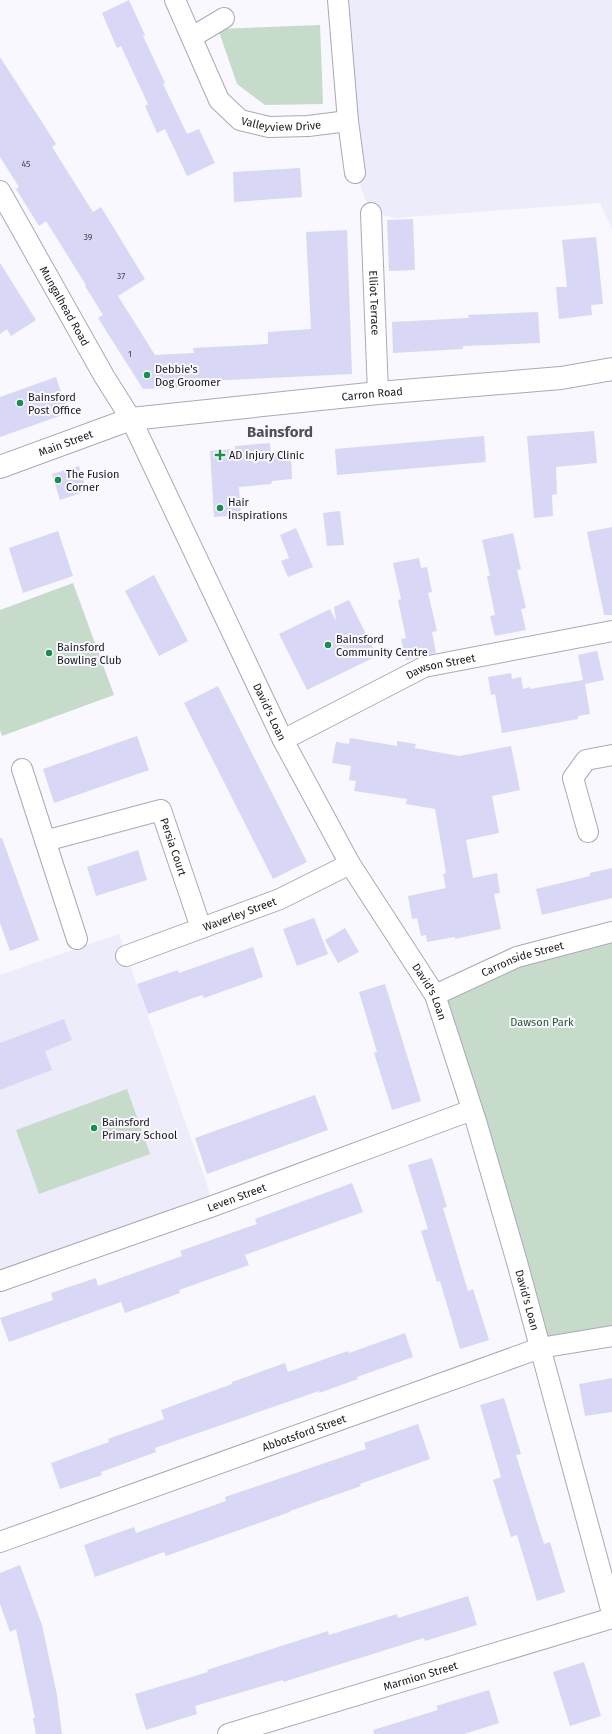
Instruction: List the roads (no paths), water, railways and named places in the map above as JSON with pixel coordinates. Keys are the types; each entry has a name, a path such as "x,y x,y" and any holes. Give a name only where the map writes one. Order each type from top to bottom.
{"main road":[{"name":"Carron Road","path":"131,419 378,393 560,378 612,369"},
{"name":"Main Street","path":"0,467 131,419"}],"street":[{"name":"Valleyview Drive","path":"175,0 219,100 240,120 268,128 308,126 348,121"},
{"path":"338,0 348,121 355,173"},
{"path":"192,37 224,18"},
{"name":"Mungalhead Road","path":"0,191 104,376 131,419"},
{"name":"Elliot Terrace","path":"371,213 378,393"},
{"name":"David's Loan","path":"131,419 283,740 350,864 435,995 472,1110 540,1348 612,1613"},
{"name":"Dawson Street","path":"283,740 424,667 612,631"},
{"path":"588,832 573,778 586,760 612,755"},
{"path":"22,769 77,938"},
{"name":"Persia Court","path":"45,841 161,810 201,928"},
{"name":"Waverley Street","path":"126,956 280,899 350,864"},
{"name":"Carronside Street","path":"435,995 517,957 612,932"},
{"name":"Leven Street","path":"0,1281 213,1206 472,1110"},
{"name":"Abbotsford Street","path":"0,1542 540,1348 612,1336"},
{"name":"Marmion Street","path":"228,1734 612,1618"}],"place":[{"name":"Debbie's Dog Groomer","path":"147,375"},
{"name":"Bainsford Post Office","path":"20,403"},
{"name":"AD Injury Clinic","path":"220,455"},
{"name":"The Fusion Corner","path":"58,480"},
{"name":"Hair Inspirations","path":"220,508"},
{"name":"Bainsford Community Centre","path":"328,645"},
{"name":"Bainsford Bowling Club","path":"49,653"},
{"name":"Bainsford Primary School","path":"94,1128"}],"district":[{"name":"Bainsford","path":"280,432"}],"park label":[{"name":"Dawson Park","path":"542,1022"}]}
